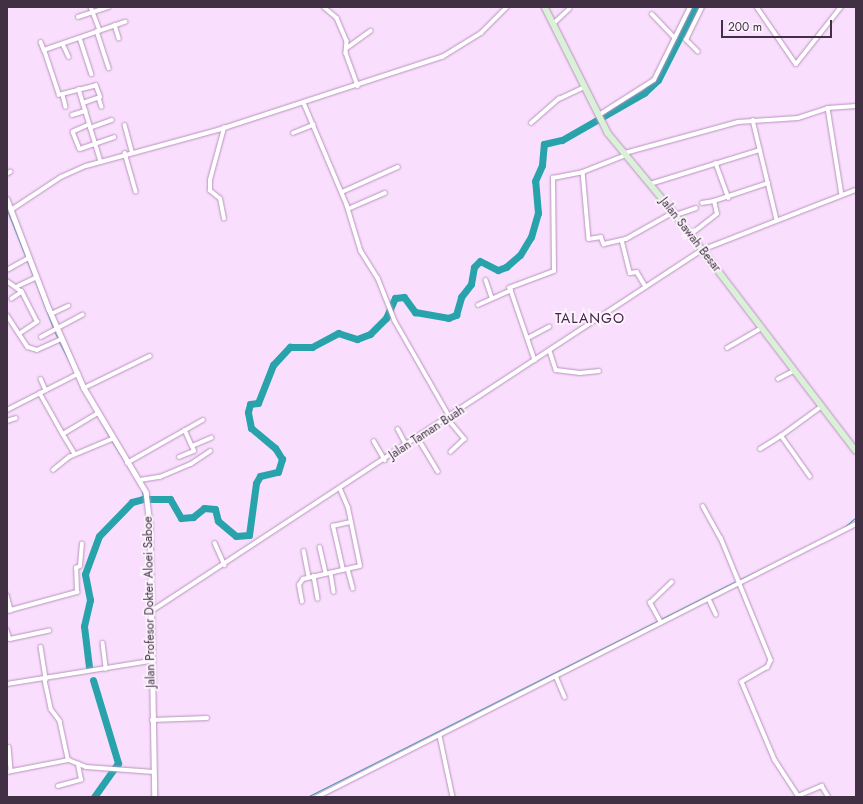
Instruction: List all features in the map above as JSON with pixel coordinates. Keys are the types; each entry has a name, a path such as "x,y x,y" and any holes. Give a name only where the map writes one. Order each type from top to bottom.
{"main road":[{"name":"Jalan Sawah Besar","path":"545,7 597,116 625,154 675,214 856,451"}],"street":[{"path":"91,7 109,68"},
{"path":"78,17 107,7"},
{"path":"324,7 337,18 348,44 346,49 358,86"},
{"path":"11,210 61,177 125,153 224,128 358,86 450,53 481,33 507,7"},
{"path":"597,116 654,80 690,7"},
{"path":"698,52 686,40 702,7"},
{"path":"757,7 796,64 841,7"},
{"path":"553,24 569,8"},
{"path":"652,14 675,38"},
{"path":"44,50 125,22"},
{"path":"115,25 119,38"},
{"path":"346,49 370,31"},
{"path":"80,38 92,74"},
{"path":"41,42 59,94 63,95 66,107"},
{"path":"63,44 69,57"},
{"path":"63,95 95,85 102,107"},
{"path":"531,123 562,98 583,88"},
{"path":"79,89 101,162"},
{"path":"83,103 99,98"},
{"path":"304,103 342,192 359,247 378,278 395,321 449,418 465,439 451,452"},
{"path":"478,305 509,288 554,272 553,178 583,172 625,154 753,120 798,118 828,108 856,106"},
{"path":"828,108 842,195"},
{"path":"72,115 85,111"},
{"path":"112,120 90,126 73,133 80,149 114,137"},
{"path":"753,120 777,220"},
{"path":"125,125 132,152"},
{"path":"293,133 313,125"},
{"path":"224,128 210,180 210,191 220,199 224,219"},
{"path":"650,184 760,150"},
{"path":"125,153 136,191"},
{"path":"716,163 729,198"},
{"path":"342,192 398,167"},
{"path":"583,172 588,237 601,237 604,244 622,240 650,228 675,214 696,208"},
{"path":"702,203 729,198 768,183"},
{"name":"Jalan Taman Buah","path":"150,612 407,446 702,250 856,190"},
{"path":"348,209 385,193"},
{"name":"Jalan Profesor Dokter Aloei Saboe","path":"7,199 28,259 37,277 51,314 59,340 78,374 96,414 110,440 140,480 146,492 148,505 155,797"},
{"path":"690,234 717,214 714,201"},
{"path":"622,240 630,273 637,272 646,287"},
{"path":"7,270 28,259"},
{"path":"18,286 37,277"},
{"path":"486,280 492,297"},
{"path":"7,281 18,286 37,322 19,334"},
{"path":"509,288 535,360"},
{"path":"12,300 22,292"},
{"path":"51,314 68,306"},
{"path":"7,315 27,346 36,350 59,340"},
{"path":"41,337 82,315"},
{"path":"528,338 549,327"},
{"path":"727,348 761,328"},
{"path":"550,351 556,370 580,374 599,371"},
{"path":"84,388 150,356"},
{"path":"778,379 794,371"},
{"path":"7,410 78,374"},
{"path":"41,379 46,390"},
{"path":"40,393 75,454"},
{"path":"760,449 781,436 822,406"},
{"path":"63,434 96,414"},
{"path":"7,421 16,418"},
{"path":"127,463 203,420"},
{"path":"398,429 407,446"},
{"path":"179,458 194,451 185,430"},
{"path":"781,436 810,477"},
{"path":"192,446 211,438"},
{"path":"418,438 438,471"},
{"path":"53,470 75,454 110,440"},
{"path":"374,440 385,460"},
{"path":"140,480 160,477 191,464 210,451"},
{"path":"302,602 299,584 309,577 360,566 351,522 340,489"},
{"path":"703,506 721,538 771,660 768,667 742,682 775,760 799,797 820,786 828,796"},
{"path":"342,570 333,526 351,522"},
{"path":"317,797 739,585 856,524"},
{"path":"215,543 224,565"},
{"path":"7,596 9,611 77,592 76,568 80,566 82,544"},
{"path":"320,547 326,574"},
{"path":"304,551 309,577"},
{"path":"348,568 353,588"},
{"path":"331,573 334,592"},
{"path":"314,576 318,599"},
{"path":"661,623 650,603 672,582"},
{"path":"709,599 716,614"},
{"path":"7,630 12,640 49,631"},
{"path":"103,643 106,669"},
{"path":"41,647 52,709 60,722 68,760"},
{"path":"7,684 84,674 151,661"},
{"path":"556,676 565,697"},
{"path":"152,720 207,718"},
{"path":"440,736 453,797"},
{"path":"8,747 9,772 68,760 78,764 123,770 154,772"},
{"path":"58,786 80,780 78,764"}],"waterway":[{"path":"89,667 84,626 90,600 85,574 99,536 132,502 143,499 170,499 181,518 193,517 204,508 215,509 218,521 236,536 249,535 256,483 260,476 278,472 282,459 275,448 251,428 248,412 250,404 258,403 273,365 290,347 312,347 338,333 357,339 370,334 386,318 395,298 404,297 415,312 448,318 456,315 461,297 471,284 474,267 480,261 498,270 506,267 520,255 531,237 538,213 535,181 542,165 544,144 562,140 644,93 658,80 695,7"},
{"path":"7,210 34,278"},
{"path":"35,280 53,328"},
{"path":"54,331 58,339"},
{"path":"59,342 110,438"},
{"path":"112,441 132,473"},
{"path":"142,490 143,499"},
{"path":"741,579 841,530 856,517"},
{"path":"661,619 734,582"},
{"path":"307,797 657,621"},
{"path":"93,680 118,763 94,797"}],"district":[{"name":"TALANGO","path":"590,318"}]}
